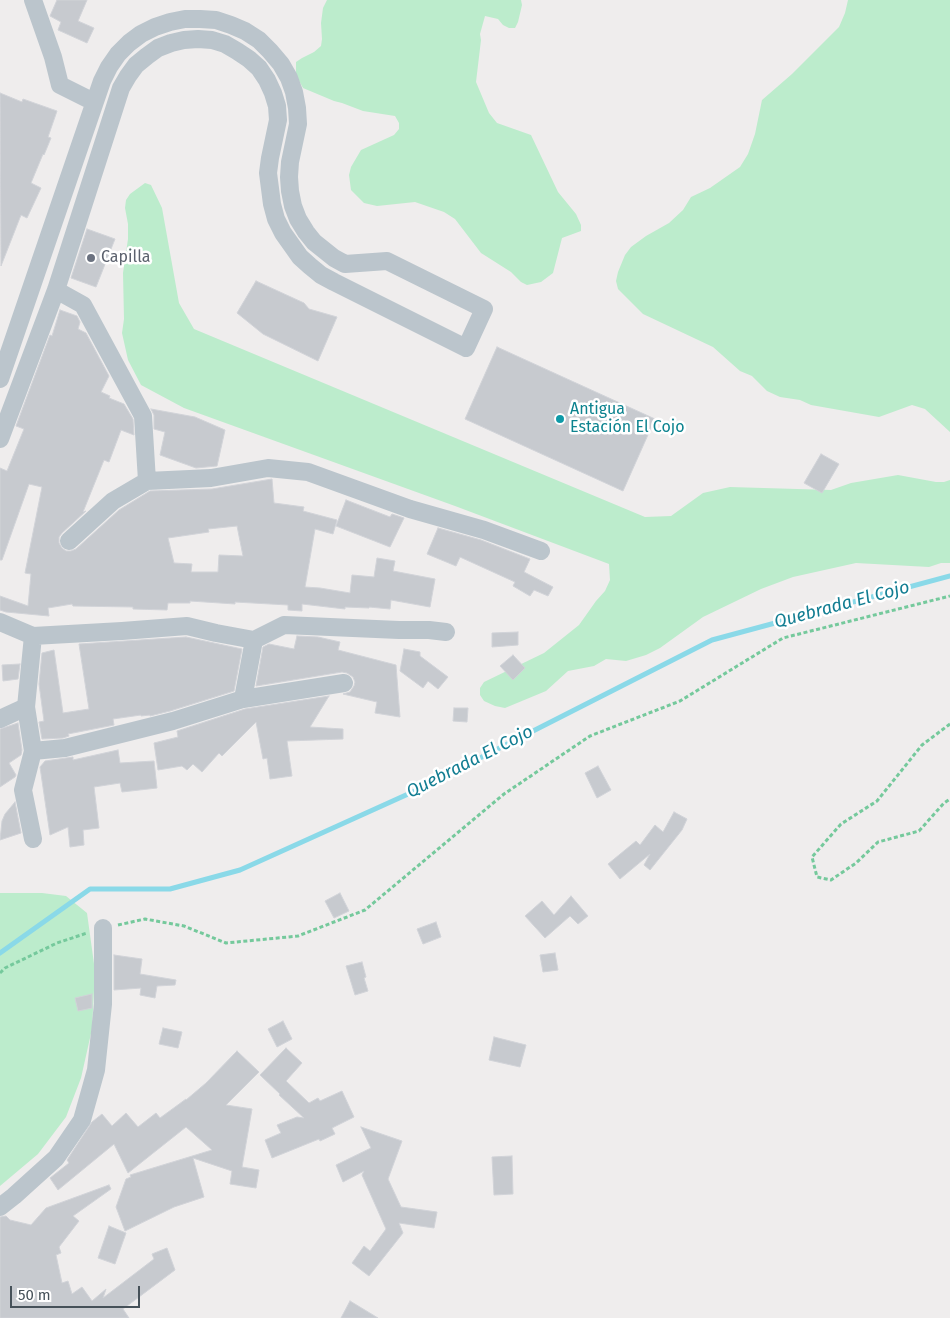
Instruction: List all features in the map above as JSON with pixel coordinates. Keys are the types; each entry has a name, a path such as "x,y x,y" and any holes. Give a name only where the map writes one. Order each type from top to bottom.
{"street":[{"path":"33,0 60,85 94,102"},
{"path":"0,379 94,102 109,67 118,54 141,34 155,27 185,19 216,20 231,25 259,40 280,64 294,92 297,108 298,124 290,162 290,191 298,219 314,242 345,264 387,261 484,309 466,348 321,275 300,257 283,233 276,219 270,196 268,173 278,120 273,93 267,80 259,68 243,54 225,44 212,40 198,39 178,41 158,48 146,56 136,65 121,88 56,290 0,439"},
{"path":"56,290 83,305 143,416 147,481"},
{"path":"69,542 113,501 147,481 211,478 268,468 308,472 410,509 484,530 541,551"},
{"path":"0,622 18,628 33,636 187,626 254,640 284,625 446,632"},
{"path":"33,636 26,707 33,751 22,790 33,839"},
{"path":"243,699 254,640"},
{"path":"33,751 65,748 173,721 243,699 344,683"},
{"path":"0,719 26,707"},
{"path":"0,1207 56,1158 82,1120 96,1070 102,1004 103,928"}],"path":[{"path":"0,973 6,968 57,943 93,930 145,919 184,926 226,943 298,936 365,910 504,794 590,736 680,701 783,638 950,596"},
{"path":"950,724 922,745 877,802 841,824 812,856 817,877 831,880 856,863 878,842 919,831 944,802 950,799"}],"green space":[{"path":"327,0 521,0 522,5 515,28 509,28 498,19 485,16 480,34 476,82 489,113 497,123 531,135 558,192 576,214 581,225 581,231 562,238 553,273 541,282 527,285 511,272 481,253 455,219 444,212 415,202 377,206 364,203 351,190 349,175 351,167 361,150 394,135 399,129 399,123 395,116 363,111 303,88 296,75 296,62 321,46 321,23 323,8"},
{"path":"848,0 950,0 950,432 925,409 912,405 879,417 811,405 800,400 780,397 767,391 752,376 740,371 713,347 643,314 618,289 616,281 625,255 631,247 669,223 683,210 691,197 710,188 740,167 748,154 755,134 762,100 792,74 839,27"},
{"path":"145,183 151,185 162,208 179,303 194,329 645,517 671,516 703,493 730,487 831,490 851,483 898,475 936,482 950,480 950,563 941,563 929,567 856,563 793,577 761,589 703,617 660,648 646,655 626,661 606,659 594,666 568,671 546,691 505,708 484,701 480,695 480,688 484,682 544,653 579,625 605,591 610,580 609,564 184,408 141,385 128,360 122,333 124,319 123,273 128,239 126,200 130,194"},
{"path":"0,893 42,893 66,896 87,913 95,971 92,1029 81,1078 66,1117 38,1154 0,1186"}],"building":[{"path":"57,0 87,0 78,21 94,28 87,43 58,30 61,22 50,16"},
{"path":"0,93 22,102 23,99 57,111 48,137 51,138 31,183 41,188 27,218 21,215 1,266"},
{"name":"Capilla","path":"87,229 115,239 96,287 71,278"},
{"path":"256,281 304,303 309,309 337,317 318,361 263,334 237,313"},
{"path":"60,310 77,316 80,322 78,329 86,333 109,376 101,392 110,396 109,398 124,404 133,419 134,435 121,430 109,462 104,460 83,512 86,511 59,537 59,543 66,551 76,549 119,510 150,491 212,489 272,479 274,503 304,507 303,511 337,520 333,534 315,529 305,587 350,593 352,575 374,577 377,558 395,561 393,571 435,579 430,607 391,600 390,609 345,607 345,609 302,604 302,611 288,610 288,605 190,601 190,603 168,603 167,610 133,609 133,607 73,606 72,604 48,608 49,616 0,610 0,596 28,606 31,574 25,573 42,487 29,484 2,560 0,560 0,468 7,471 24,429 16,426 50,335 52,336","holes":["237,526 243,556 219,555 218,572 191,572 192,564 174,563 168,538 209,532 208,529"]},
{"name":"Antigua Estación El Cojo","path":"497,347 655,419 623,491 465,419"},
{"path":"151,409 195,417 225,430 217,466 196,468 160,455 165,432 154,429 154,415"},
{"path":"821,454 839,464 822,493 804,483"},
{"path":"346,500 390,517 392,514 404,518 390,547 336,526"},
{"path":"438,528 481,540 530,559 524,572 553,587 548,596 534,590 530,596 513,586 515,582 460,557 456,566 427,554"},
{"path":"518,632 518,645 492,647 492,633"},
{"path":"297,636 318,637 340,642 338,650 396,665 400,717 375,713 377,702 343,694 350,692 355,682 353,677 347,673 342,672 256,686 263,647 269,644 294,649"},
{"path":"186,637 242,649 234,691 150,716 141,715 113,719 114,725 68,734 69,736 63,738 42,739 39,722 44,721 39,684 42,653 54,650 63,713 89,709 79,644"},
{"path":"404,649 420,652 420,656 448,677 438,689 428,681 423,688 400,671"},
{"path":"513,655 525,668 513,680 500,666"},
{"path":"20,664 18,679 3,681 2,665"},
{"path":"329,696 310,727 343,729 343,739 287,741 292,776 270,779 267,758 263,759 256,722 222,756 219,753 202,772 193,764 187,770 182,766 158,770 154,743 178,737 177,731 245,709"},
{"path":"454,708 468,708 467,722 453,721"},
{"path":"18,723 21,755 9,763 16,775 0,787 0,729"},
{"path":"118,750 120,763 154,761 157,788 122,792 120,783 94,787 99,828 83,830 84,845 70,847 68,827 50,835 40,767 45,761 73,757 73,760"},
{"path":"598,766 611,790 597,798 585,773"},
{"path":"15,802 21,833 0,840 2,821"},
{"path":"674,812 687,819 682,830 650,870 644,865 650,854 620,879 608,864 636,841 640,845 655,825 663,832"},
{"path":"340,893 349,911 334,918 325,901"},
{"path":"571,896 588,916 578,924 570,916 545,938 525,916 542,901 554,915"},
{"path":"436,922 441,937 423,944 417,929"},
{"path":"555,953 558,970 543,972 540,955"},
{"path":"114,955 142,959 140,974 176,980 175,985 157,986 155,998 140,995 141,988 114,990"},
{"path":"362,962 368,991 355,995 346,966"},
{"path":"92,994 92,1008 78,1011 75,998"},
{"path":"283,1021 292,1039 277,1047 268,1029"},
{"path":"163,1028 182,1032 178,1048 159,1044"},
{"path":"494,1037 526,1045 520,1067 489,1060"},
{"path":"286,1048 302,1063 286,1081 309,1103 318,1098 320,1101 342,1091 354,1117 332,1128 335,1134 272,1158 265,1140 281,1133 277,1125 297,1117 304,1118 260,1075"},
{"path":"237,1051 259,1072 226,1105 252,1109 242,1167 259,1170 256,1188 230,1184 232,1171 193,1158 204,1197 174,1207 125,1231 116,1207 126,1179 131,1177 130,1175 212,1150 186,1127 128,1173 114,1144 58,1190 50,1178 69,1163 67,1160 92,1122 102,1114 112,1126 126,1113 138,1127 156,1113 160,1118 206,1083"},
{"path":"361,1127 402,1141 388,1179 401,1207 437,1212 434,1228 399,1223 403,1233 369,1276 352,1263 364,1246 370,1251 386,1229 362,1175 364,1171 343,1182 336,1165 371,1148"},
{"path":"512,1156 513,1194 494,1195 492,1157"},
{"path":"109,1185 111,1189 73,1216 79,1221 59,1247 61,1253 56,1255 62,1283 68,1281 72,1294 82,1287 92,1301 106,1289 103,1298 154,1259 152,1254 167,1248 175,1270 123,1309 129,1318 0,1318 0,1217 6,1216 10,1220 31,1225 46,1208"},
{"path":"109,1226 126,1233 115,1264 98,1258"},
{"path":"350,1301 378,1318 341,1318"}],"waterway":[{"name":"Quebrada El Cojo","path":"0,953 90,889 170,889 240,870 417,790 712,640 950,576"}],"place":[{"name":"Capilla","path":"91,258"},
{"name":"Antigua Estación El Cojo","path":"560,419"}]}
